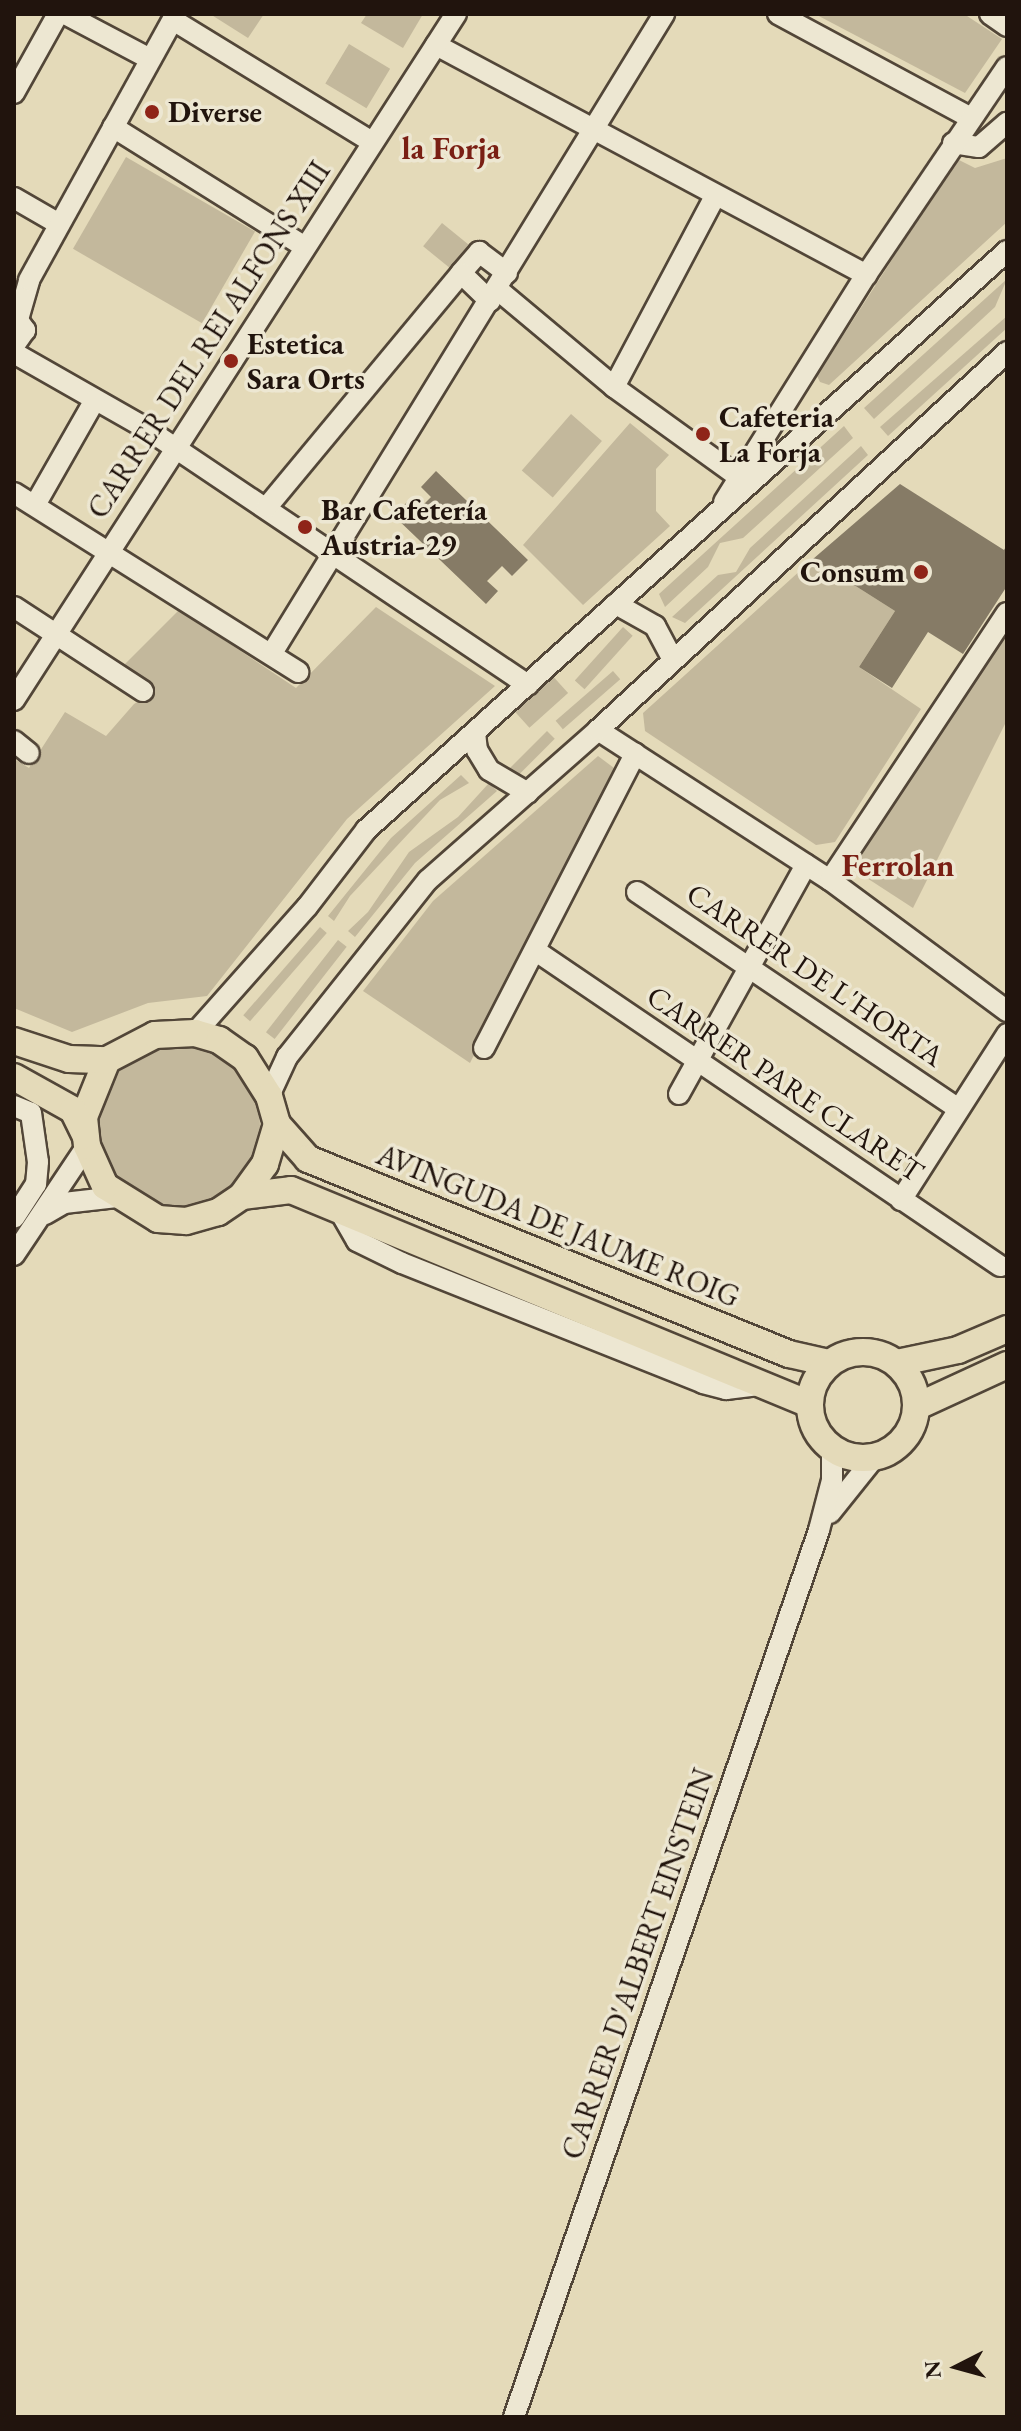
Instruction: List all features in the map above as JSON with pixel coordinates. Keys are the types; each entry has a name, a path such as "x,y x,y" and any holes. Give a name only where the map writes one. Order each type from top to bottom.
{"main road":[{"path":"14,1041 69,1059 107,1060 155,1035 195,1033 219,1040 245,1058 269,1096 277,1124 265,1164 242,1196 218,1212 186,1221 158,1219 117,1197 105,1186 73,1110 14,1077"},
{"path":"86,1140 92,1089 107,1060"},
{"name":"AVINGUDA DE JAUME ROIG","path":"277,1124 308,1159 789,1354 829,1363"},
{"path":"242,1196 291,1190 770,1384 809,1404"},
{"path":"897,1363 912,1382 918,1406 904,1439 874,1458 852,1458 832,1449 815,1429 809,1404 815,1381 829,1363 863,1352 897,1363 958,1350 1007,1329"},
{"path":"918,1406 1007,1365"}],"street":[{"path":"14,93 58,14"},
{"path":"65,14 150,59"},
{"name":"CARRER DEL REI ALFONS XIII","path":"14,700 173,447 456,14"},
{"path":"272,653 664,14"},
{"path":"778,14 971,118"},
{"path":"990,14 1007,26"},
{"path":"372,142 175,17 21,287 17,333 38,367 267,507 528,685"},
{"path":"436,45 592,133 866,275"},
{"path":"195,1033 276,944 366,830 722,506 746,477 866,275 953,143 1005,74"},
{"path":"953,143 979,147 1007,123"},
{"path":"113,127 305,247"},
{"path":"614,387 715,196"},
{"path":"14,198 59,224"},
{"path":"746,477 1007,251"},
{"path":"267,507 479,252 498,288"},
{"path":"461,273 498,288 614,387 746,477"},
{"path":"269,1096 287,1057 428,880 598,730 1007,352"},
{"path":"35,505 95,400"},
{"path":"14,493 110,549 298,672"},
{"path":"616,604 641,614 655,626 673,660"},
{"path":"14,607 143,691"},
{"path":"830,880 1007,613"},
{"path":"598,730 830,880 1007,1011"},
{"path":"475,732 477,750 489,770 528,793"},
{"path":"484,1048 635,754"},
{"path":"679,1094 806,865"},
{"name":"CARRER DE L'HORTA","path":"637,892 959,1109"},
{"name":"CARRER PARE CLARET","path":"536,951 1000,1266"},
{"path":"901,1200 1007,1034"},
{"path":"14,1218 36,1184 22,1110"},
{"path":"14,1255 42,1216 86,1140"},
{"path":"42,1216 64,1203 117,1197"},
{"name":"CARRER D'ALBERT EINSTEIN","path":"514,2417 819,1530 832,1480 832,1449"},
{"name":"CARRER D'ALBERT EINSTEIN","path":"819,1530 848,1484 874,1458"}],"shaded area":[{"path":"210,14 264,14 248,38"},
{"path":"367,14 423,14 403,48 361,23"},
{"path":"815,14 964,14 1002,39 965,93"},
{"path":"349,44 390,69 366,108 325,83"},
{"path":"126,157 255,231 202,323 73,249"},
{"path":"1007,158 1007,222 829,385 820,382 817,376 957,159 975,168"},
{"path":"442,223 472,247 453,270 423,246"},
{"path":"1007,279 995,307 874,419 864,408"},
{"path":"1007,316 1007,328 888,436 880,427"},
{"path":"571,414 602,441 553,498 522,471"},
{"path":"630,423 669,455 656,469 656,511 670,526 583,605 523,545"},
{"path":"844,426 853,438 743,538 720,543 708,567 665,607 659,594"},
{"path":"861,446 868,455 685,623 672,617 718,575 736,572 750,548"},
{"path":"813,559 895,611 859,667 921,709 835,842 816,845 645,731 643,713"},
{"path":"376,607 495,686 347,819 207,996 148,1003 72,1032 14,1008 14,759 29,768 65,712 106,736 134,704 155,691 122,667 179,610 296,688"},
{"path":"623,627 633,636 584,689 575,681"},
{"path":"1007,628 1007,720 913,908 853,869"},
{"path":"613,671 620,679 563,729 556,721"},
{"path":"550,673 568,693 529,728 511,708"},
{"path":"547,731 555,739 512,781 505,773"},
{"path":"598,756 618,771 470,1063 363,991 433,901"},
{"path":"461,775 469,783 440,800 350,896 334,921 328,916 391,838"},
{"path":"489,783 497,791 415,863 355,937 348,931 368,912 409,852 458,817"},
{"path":"320,927 327,933 250,1021 243,1015"},
{"path":"338,940 347,947 275,1039 266,1032"},
{"path":"179,1045 210,1051 236,1069 254,1095 260,1126 254,1157 236,1183 210,1201 179,1207 148,1201 122,1183 104,1157 98,1126 104,1095 122,1069 148,1051"}],"building":[{"path":"436,471 528,560 512,576 502,566 487,581 498,591 486,604 394,516 408,501 418,510 431,497 421,487"},
{"name":"Consum","path":"900,484 1004,550 1007,545 1007,586 963,654 928,632 892,688 859,667 895,611 813,559"}],"place":[{"name":"Diverse","path":"152,112"},
{"name":"Estetica Sara Orts","path":"231,361"},
{"name":"Cafeteria La Forja","path":"703,434"},
{"name":"Bar Cafetería Austria-29","path":"305,527"},
{"name":"Consum","path":"921,572"}],"district":[{"name":"la Forja","path":"451,148"},
{"name":"Ferrolan","path":"898,865"}]}
